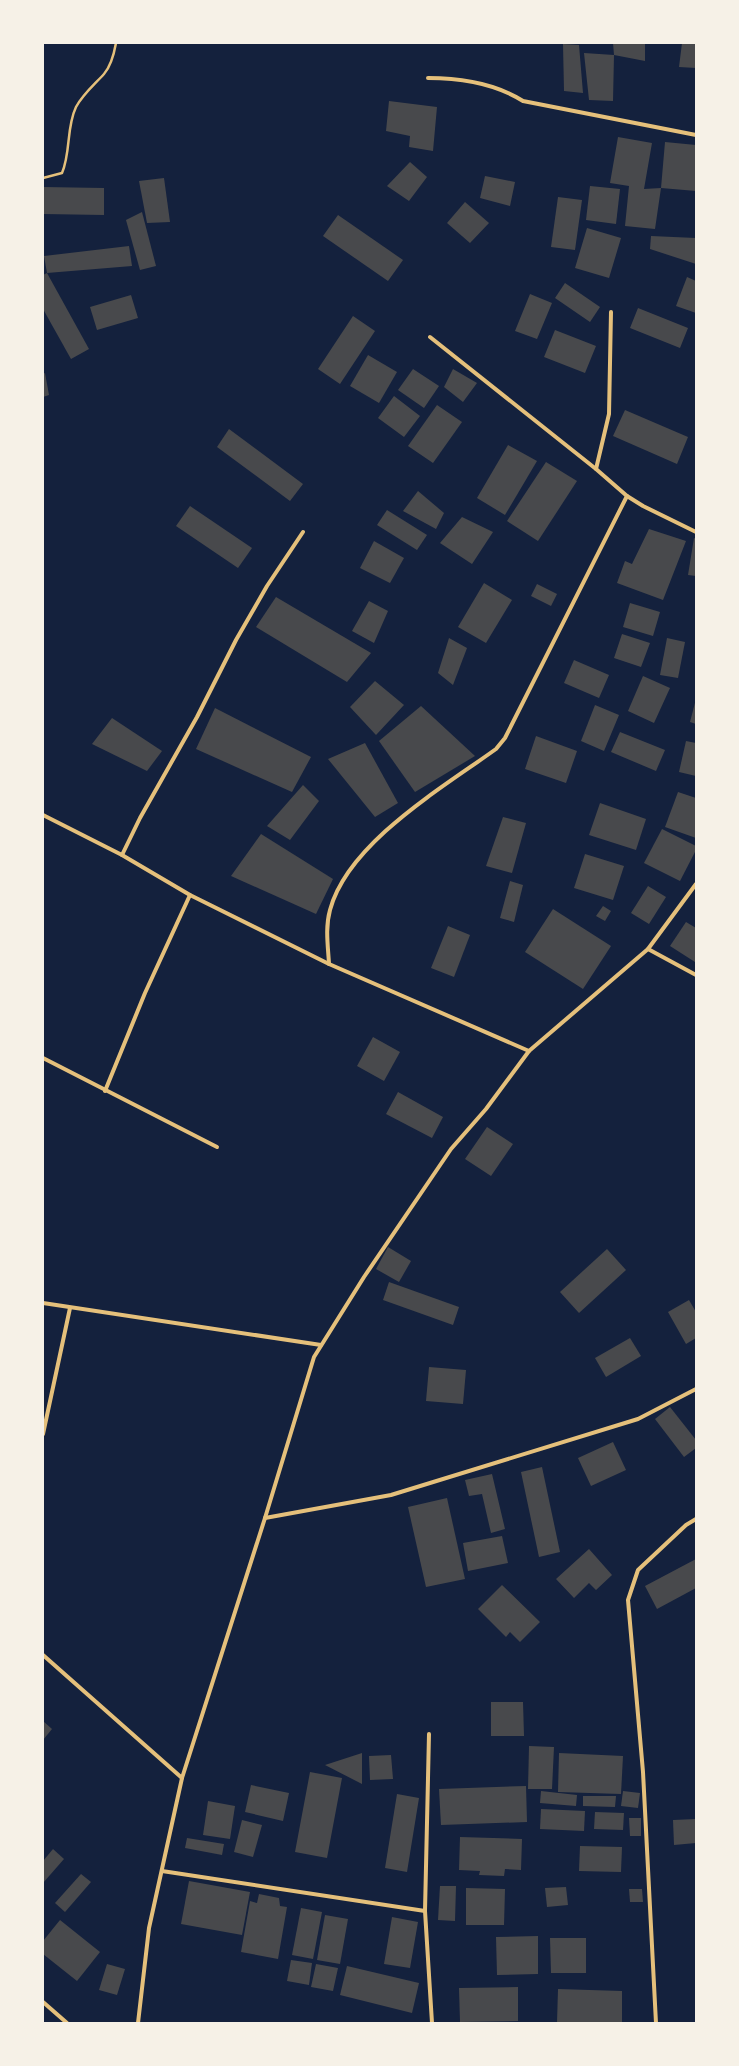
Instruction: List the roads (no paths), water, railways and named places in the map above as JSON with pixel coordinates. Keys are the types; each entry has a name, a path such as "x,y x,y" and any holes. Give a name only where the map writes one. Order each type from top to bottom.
{"street":[{"path":"428,78 446,78 485,86 511,93 523,101 696,135"},
{"path":"596,469 609,414 612,312"},
{"path":"430,337 596,469 627,496 643,506 696,532"},
{"path":"330,964 327,927 329,911 334,897 360,855 415,807 496,749 505,738 627,496"},
{"path":"122,855 140,818 197,717 236,640 268,586 303,532"},
{"path":"43,815 122,855 190,895 330,964 529,1051"},
{"path":"138,2023 149,1928 182,1778 265,1518 314,1357 364,1277 451,1149 486,1109 529,1051 648,949 696,884"},
{"path":"105,1091 145,993 190,895"},
{"path":"648,949 696,975"},
{"path":"43,1058 217,1147"},
{"path":"43,1303 321,1345"},
{"path":"43,1434 70,1308"},
{"path":"265,1518 399,1493 638,1419 696,1389"},
{"path":"656,2023 642,1772 628,1600 638,1570 686,1525 696,1519"},
{"path":"43,1655 182,1778"},
{"path":"429,1734 426,1912 432,2023"},
{"path":"162,1871 426,1912"},
{"path":"43,2002 67,2023"}]}
